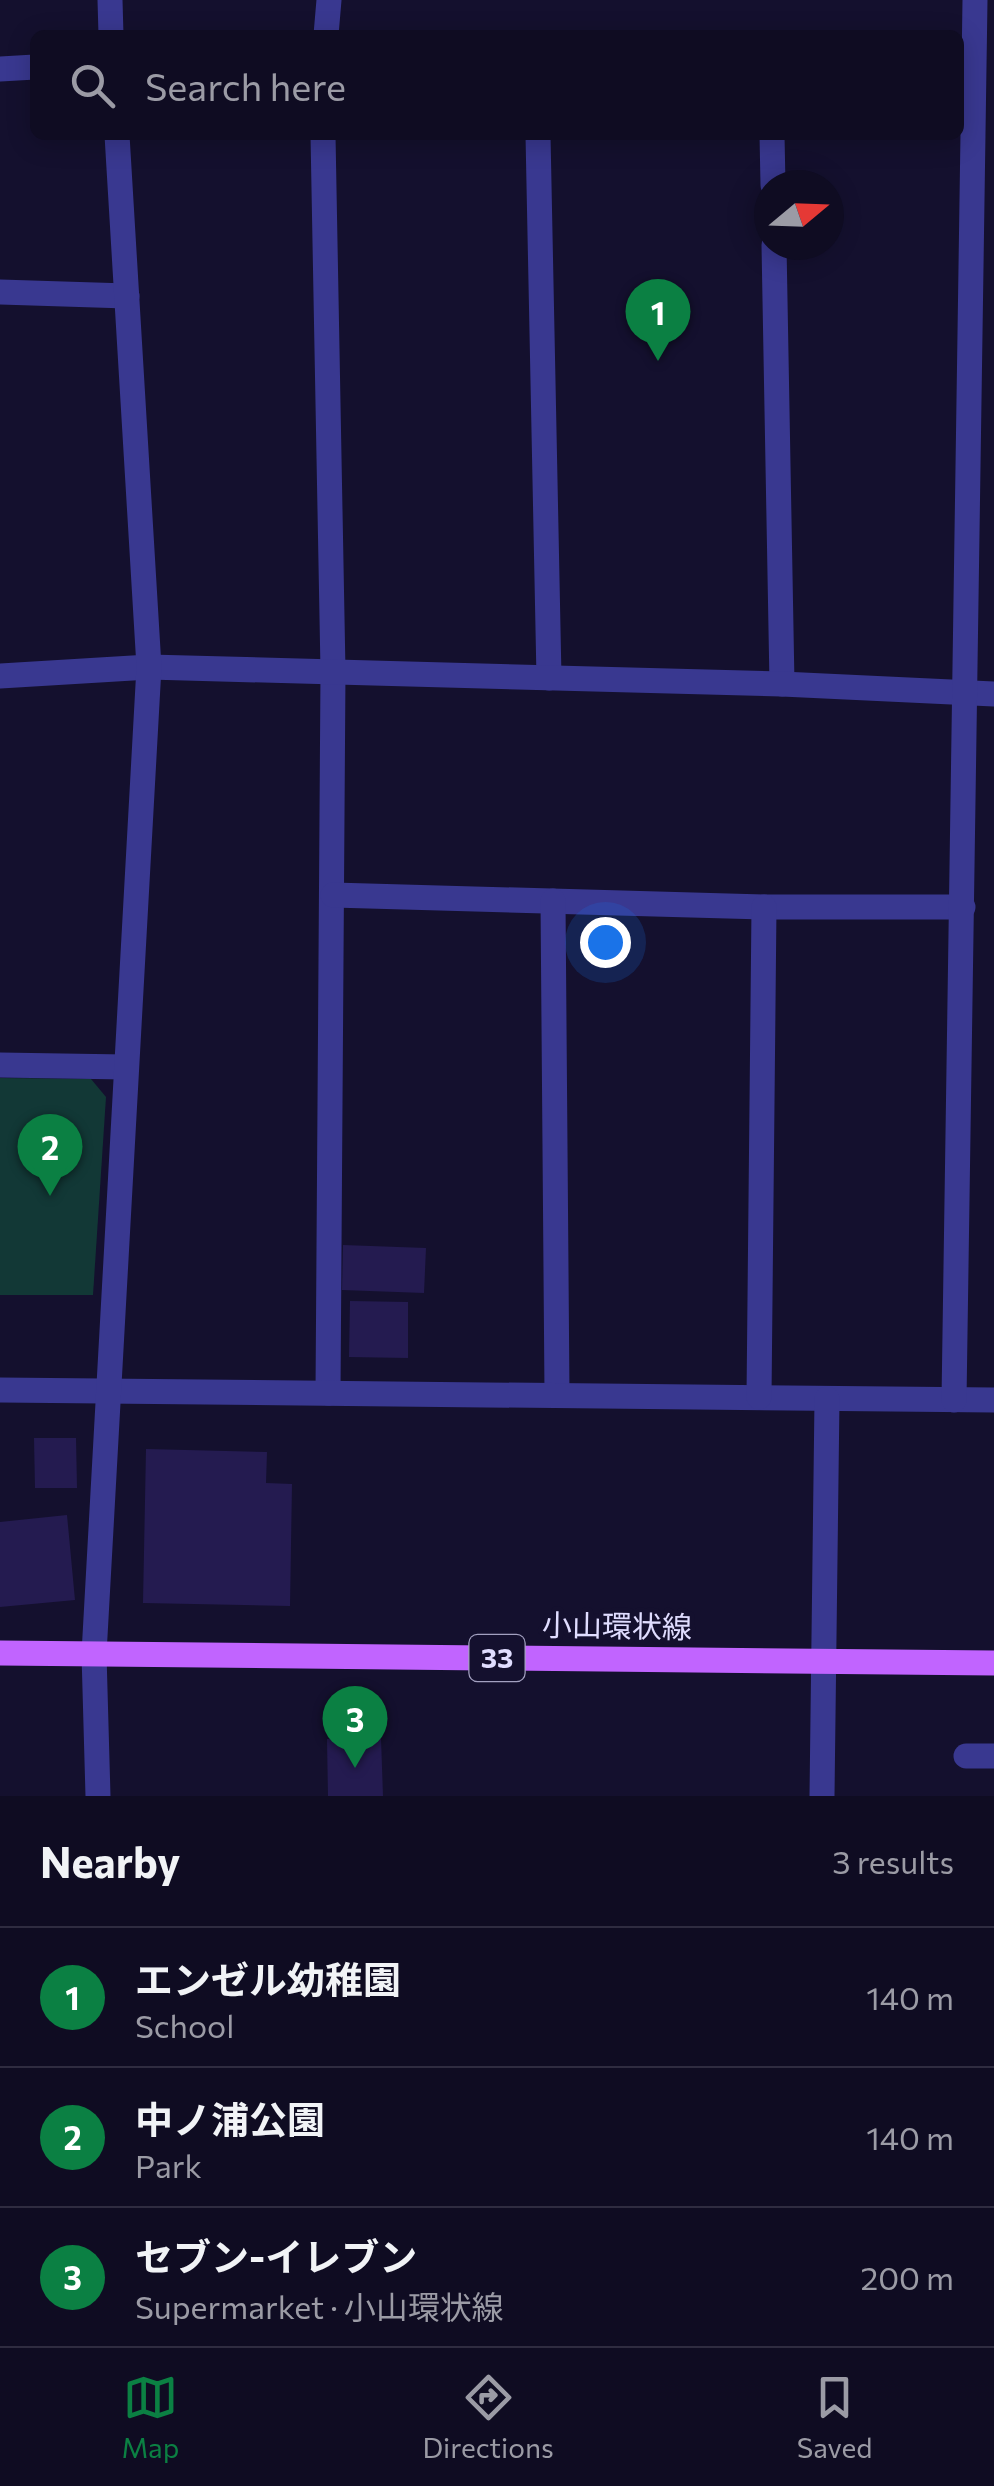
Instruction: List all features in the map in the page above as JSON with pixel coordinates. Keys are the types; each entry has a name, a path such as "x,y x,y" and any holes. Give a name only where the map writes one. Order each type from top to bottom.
{"main road":[{"name":"小山環状線","path":"0,1653 994,1663"}],"street":[{"path":"110,0 112,30"},
{"path":"326,30 329,0"},
{"path":"954,1400 976,0"},
{"path":"0,69 30,67"},
{"path":"98,1796 94,1654 149,667 117,140"},
{"path":"324,140 333,671 328,1394"},
{"path":"538,140 549,678"},
{"path":"772,140 773,170"},
{"path":"774,260 782,684"},
{"path":"0,292 126,296"},
{"path":"0,676 149,667 782,684 994,694"},
{"path":"333,896 963,908"},
{"path":"553,901 557,1394"},
{"path":"759,1397 764,907"},
{"path":"0,1065 126,1067"},
{"path":"0,1390 994,1400"},
{"path":"822,1796 827,1399"},
{"path":"966,1756 994,1756"}],"green space":[{"path":"0,1078 91,1079 106,1097 93,1295 0,1295"}],"building":[{"path":"343,1245 426,1248 424,1293 342,1290"},
{"path":"350,1301 408,1302 408,1358 349,1357"},
{"path":"34,1438 76,1438 77,1488 35,1488"},
{"path":"146,1449 267,1452 266,1483 292,1484 290,1606 143,1603"},
{"path":"67,1515 75,1600 0,1607 0,1522"},
{"path":"381,1738 383,1796 328,1796 327,1739"}],"place":[{"name":"エンゼル幼稚園","path":"658,361"},
{"name":"中ノ浦公園","path":"50,1196"},
{"name":"セブン-イレブン","path":"355,1768"}]}
